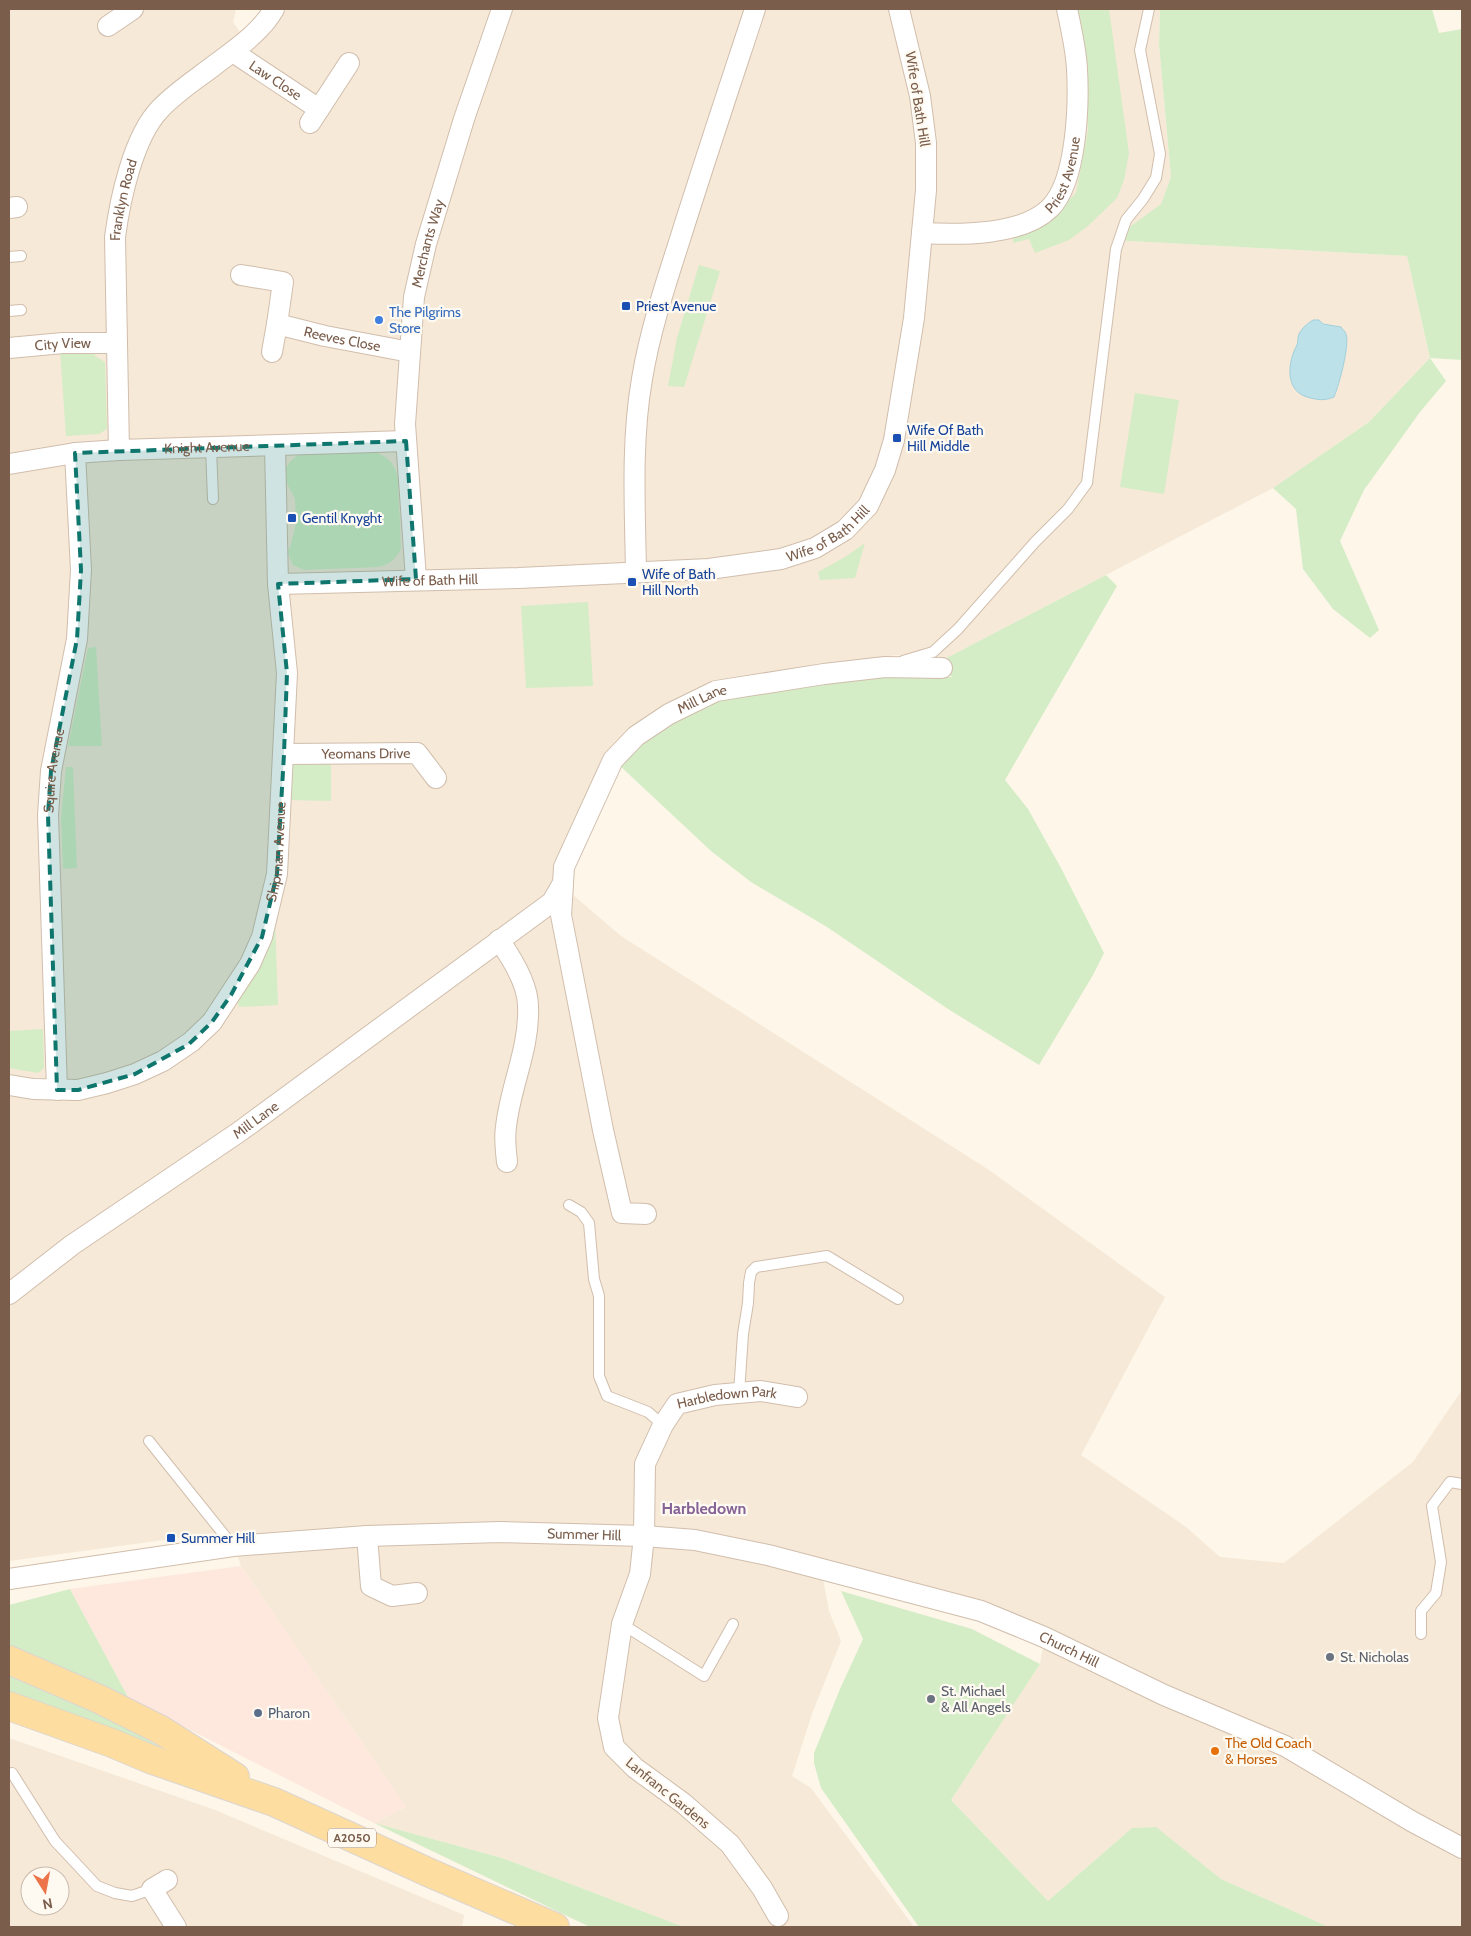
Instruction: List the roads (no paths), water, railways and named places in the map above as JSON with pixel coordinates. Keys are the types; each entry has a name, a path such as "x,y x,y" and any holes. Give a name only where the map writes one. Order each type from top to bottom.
{"main road":[{"name":"A2050","path":"9,1660 99,1699 161,1730 274,1802"},
{"name":"A2050","path":"9,1706 112,1743 150,1759 274,1802 430,1874 554,1927"}],"street":[{"path":"108,26 131,9"},
{"name":"Franklyn Road","path":"119,450 115,237 118,211 125,182 144,131 159,110 233,52 254,33 274,9"},
{"name":"Merchants Way","path":"416,579 406,441 414,298 426,244 464,119 502,9"},
{"path":"636,572 634,464 641,381 649,340 694,192 755,9"},
{"name":"Wife of Bath Hill","path":"278,584 416,579 519,578 709,569 781,559 822,544 846,530 868,506 886,470 894,440 914,318 926,190 925,129 920,96 899,9"},
{"name":"Priest Avenue","path":"922,233 960,235 996,231 1037,218 1050,209 1059,197 1070,167 1076,117 1077,68 1067,9"},
{"name":"Law Close","path":"233,52 315,116 349,63"},
{"path":"241,275 284,282 272,352"},
{"name":"Reeves Close","path":"277,324 325,336 410,352"},
{"name":"City View","path":"9,348 63,343 117,343"},
{"name":"Knight Avenue","path":"9,464 75,453 119,450 406,441"},
{"name":"Shipman Avenue","path":"9,1085 33,1089 78,1090 135,1074 163,1061 188,1044 212,1022 250,964 262,937 277,874 287,672 278,584 275,446"},
{"name":"Squire Avenue","path":"57,1090 48,815 51,771 77,639 81,570 75,453"},
{"name":"Mill Lane","path":"646,1214 622,1213 603,1130 561,915 564,867 613,760 636,736 651,725 716,691 824,674 886,667 942,668"},
{"name":"Yeomans Drive","path":"284,754 417,753 436,778"},
{"name":"Mill Lane","path":"9,1294 72,1245 238,1132 552,902 563,883"},
{"path":"499,940 512,959 521,979 528,1005 526,1035 505,1128 507,1162"},
{"name":"Harbledown Park","path":"644,1536 645,1464 663,1425 677,1404 714,1395 761,1391 797,1397"},
{"name":"Summer Hill","path":"11,1580 233,1546 367,1536 500,1532 644,1536"},
{"path":"367,1536 371,1586 392,1596 417,1593"},
{"name":"Lanfranc Gardens","path":"644,1536 640,1574 622,1624 608,1718 614,1747 634,1768 683,1803 730,1844 762,1888 778,1916"},
{"name":"Church Hill","path":"644,1536 695,1540 768,1554 981,1612 1044,1637 1194,1709 1285,1746 1413,1822 1462,1848"},
{"path":"160,1885 176,1927"}],"lane":[{"path":"886,667 933,652 958,629 1035,542 1068,509 1087,483 1116,249 1126,220 1143,199 1156,178 1160,154 1140,50 1149,9"},
{"path":"9,257 21,256"},
{"path":"9,310 21,310"},
{"path":"211,447 213,499"},
{"path":"569,1205 581,1212 589,1223 594,1279 599,1296 599,1376 608,1396 648,1412 663,1425"},
{"path":"740,1393 743,1334 749,1283 751,1272 756,1267 827,1256 898,1299"},
{"path":"149,1441 233,1546"},
{"path":"1421,1634 1421,1611 1436,1593 1442,1562 1432,1506 1450,1482 1462,1484"},
{"path":"622,1624 704,1676 733,1624"},
{"path":"12,1773 54,1841 97,1886 115,1893 132,1896 160,1885"}],"water":[{"path":"1313,320 1341,327 1345,331 1347,339 1339,384 1334,397 1321,400 1307,397 1294,388 1290,374 1290,367 1299,334"}],"place":[{"name":"Priest Avenue","path":"626,306"},
{"name":"The Pilgrims Store","path":"379,320"},
{"name":"Wife Of Bath Hill Middle","path":"897,438"},
{"name":"Gentil Knyght","path":"292,518"},
{"name":"Wife of Bath Hill North","path":"632,582"},
{"name":"Summer Hill","path":"171,1538"},
{"name":"St. Nicholas","path":"1330,1657"},
{"name":"St. Michael & All Angels","path":"931,1699"},
{"name":"Pharon","path":"258,1713"},
{"name":"The Old Coach & Horses","path":"1215,1751"}],"district":[{"name":"Harbledown","path":"704,1508"}]}
